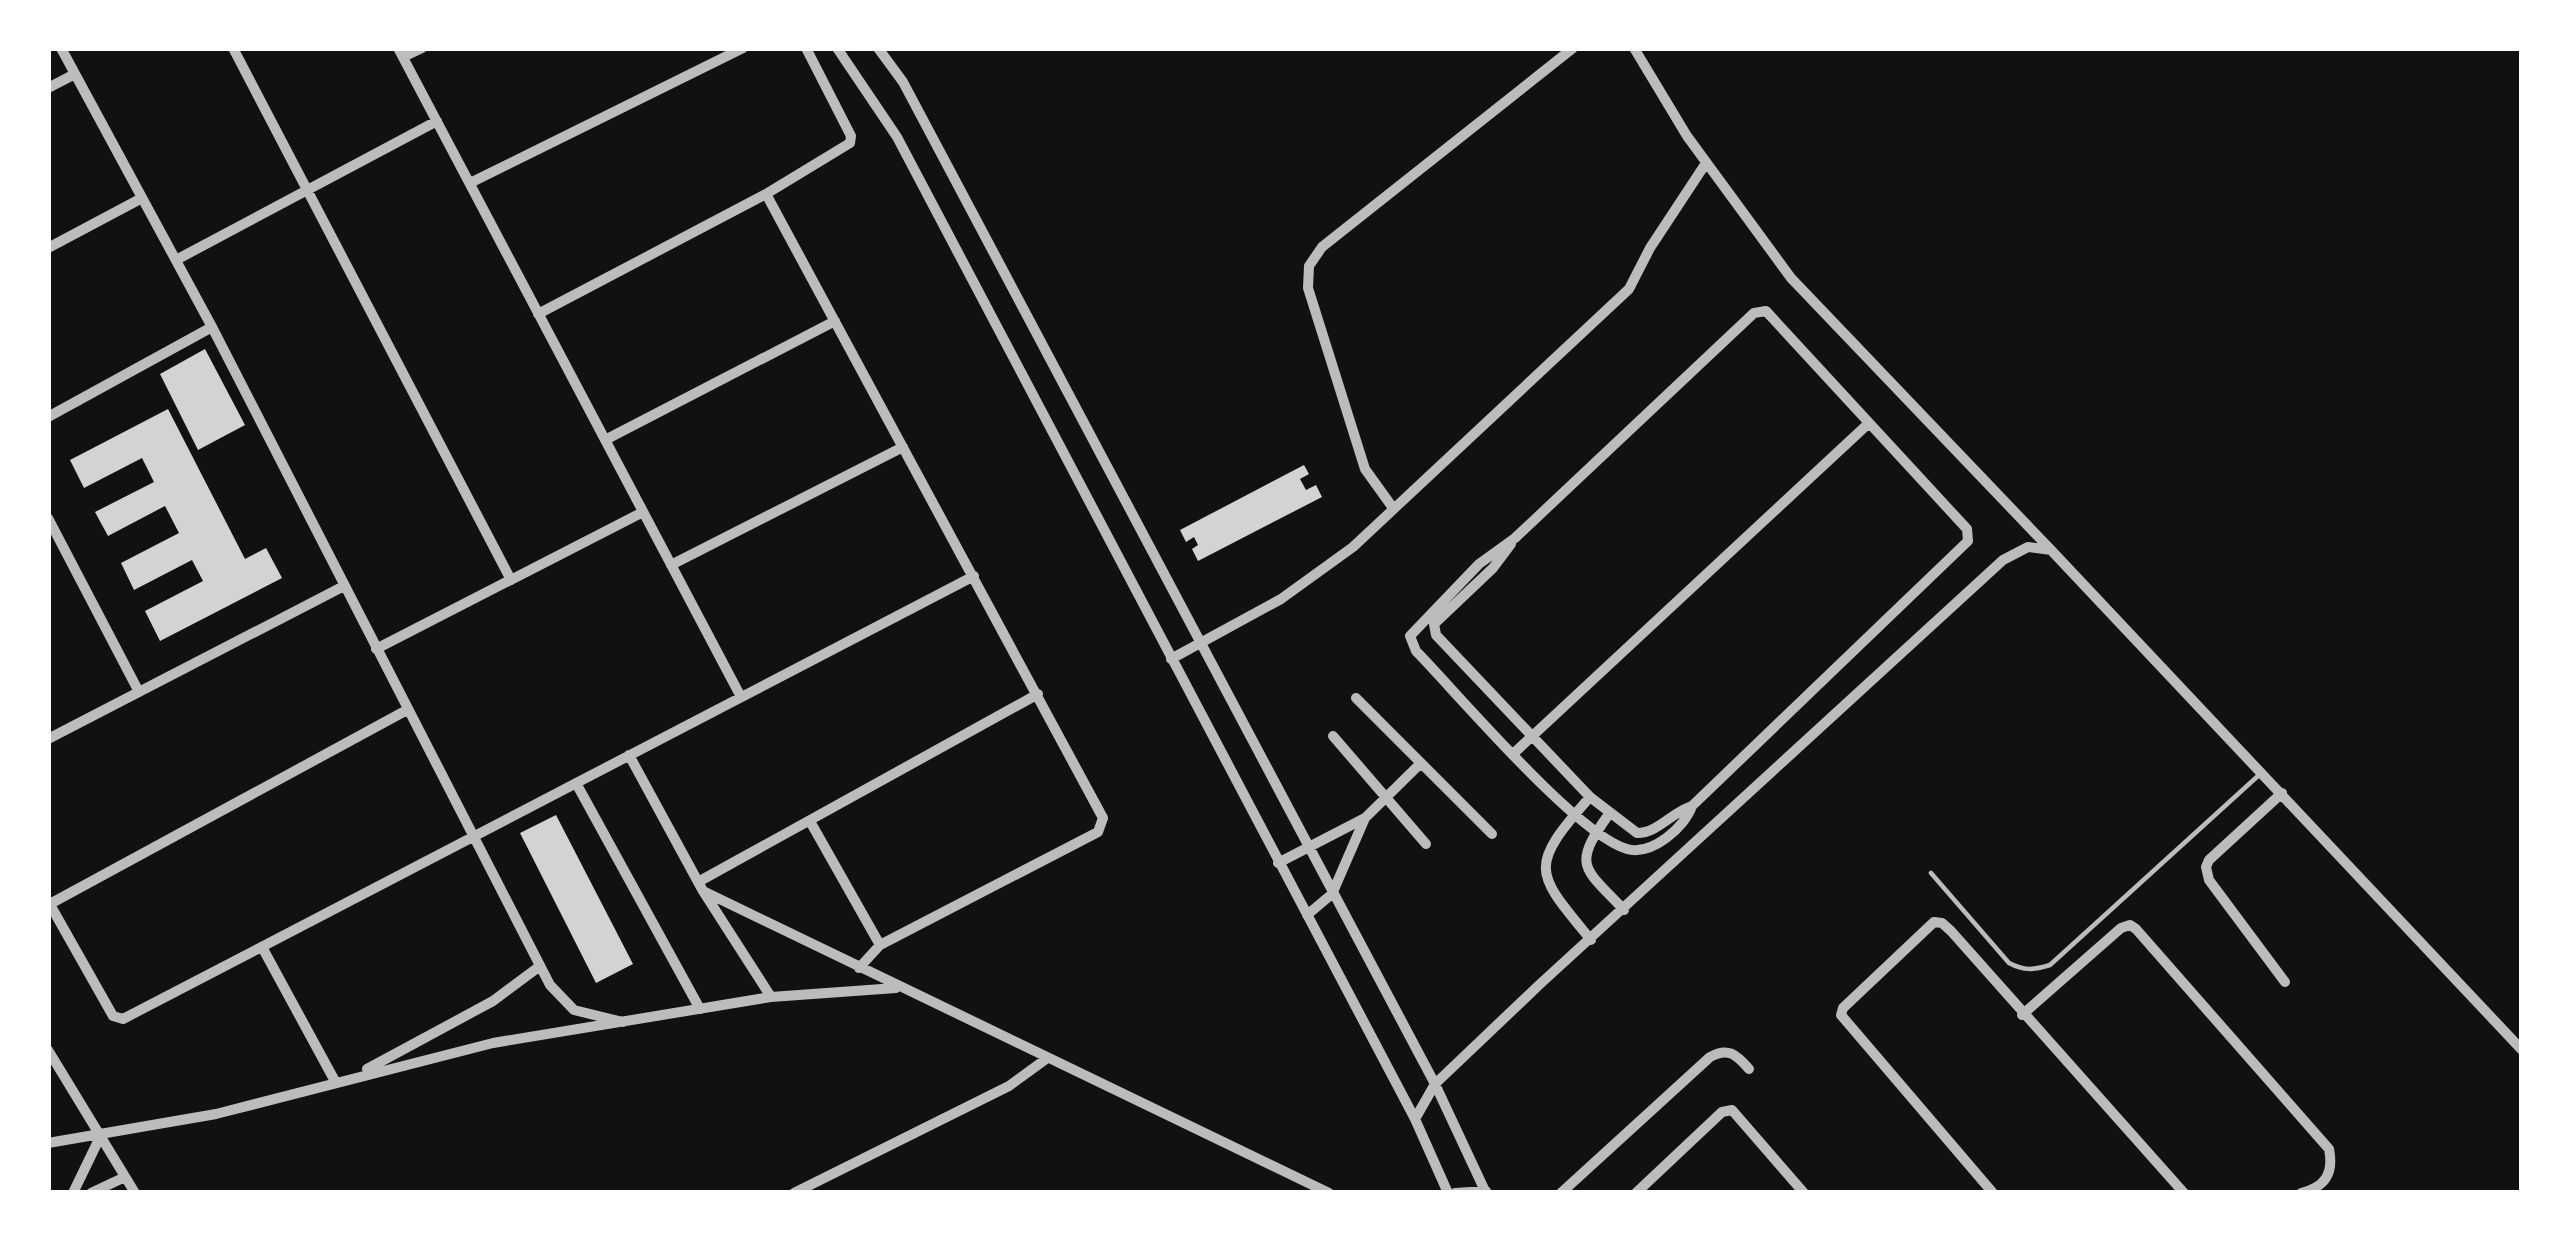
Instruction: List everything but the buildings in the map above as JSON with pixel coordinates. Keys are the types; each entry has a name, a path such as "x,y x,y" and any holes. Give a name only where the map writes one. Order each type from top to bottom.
{"street":[{"path":"62,48 212,327 540,966 560,998 574,1010 623,1022"},
{"path":"233,48 511,580"},
{"path":"422,48 401,53 741,698"},
{"path":"470,183 742,48"},
{"path":"538,314 766,194 850,143 806,48"},
{"path":"837,48 897,137 1452,1193 1486,1192 1435,1084 903,82 878,48"},
{"path":"1393,508 1365,469 1308,288 1310,266 1322,247 1573,48"},
{"path":"1634,48 1706,163 1790,278 2522,1050"},
{"path":"48,88 75,74"},
{"path":"176,260 437,121"},
{"path":"1171,659 1281,599 1353,547 1629,289 1706,163"},
{"path":"766,194 1103,818 1099,832 880,945 859,968"},
{"path":"48,248 142,198"},
{"path":"1515,538 1493,568 1433,629 1590,796 1643,834 1693,806 1968,542 1967,529 1761,310 1515,538 1479,564 1410,636 1416,650 1574,814 1625,849 1641,850 1672,831 1693,806"},
{"path":"605,440 835,322"},
{"path":"48,417 212,327"},
{"path":"1514,753 1869,423"},
{"path":"671,565 903,447"},
{"path":"376,649 643,512"},
{"path":"48,518 139,692"},
{"path":"1415,1119 1435,1084 2003,560 2028,548 2051,550"},
{"path":"407,710 49,904 117,1020 974,576"},
{"path":"48,739 344,586"},
{"path":"700,886 1038,694"},
{"path":"1356,698 1492,834"},
{"path":"1333,736 1426,844"},
{"path":"629,755 700,886 771,997"},
{"path":"1278,863 1365,818 1419,765"},
{"path":"576,783 700,1009"},
{"path":"2282,794 2206,867 2209,880 2285,982"},
{"path":"1590,796 1544,861 1544,874 1547,886 1591,940"},
{"path":"1609,814 1586,848 1586,868 1624,910"},
{"path":"1306,915 1332,894 1365,818"},
{"path":"811,823 880,945"},
{"path":"700,886 896,988 1328,1193"},
{"path":"1993,1193 1842,1019 1841,1012 1928,925 1939,922 2184,1193"},
{"path":"2022,1015 2121,928 2136,929 2329,1149 2327,1178 2319,1188 2301,1193"},
{"path":"262,947 336,1084"},
{"path":"48,1142 216,1114 336,1084 493,1000 540,966"},
{"path":"353,1076 493,1043 771,997 896,988"},
{"path":"48,1050 135,1193"},
{"path":"1561,1193 1710,1058 1726,1051 1749,1069"},
{"path":"794,1193 820,1188 1010,1086 1046,1059"},
{"path":"1636,1193 1722,1112 1732,1110 1804,1193"},
{"path":"73,1193 101,1135"},
{"path":"91,1193 125,1177"}],"lane":[{"path":"1931,873 2009,963 2022,970 2050,965 2262,772"}]}
